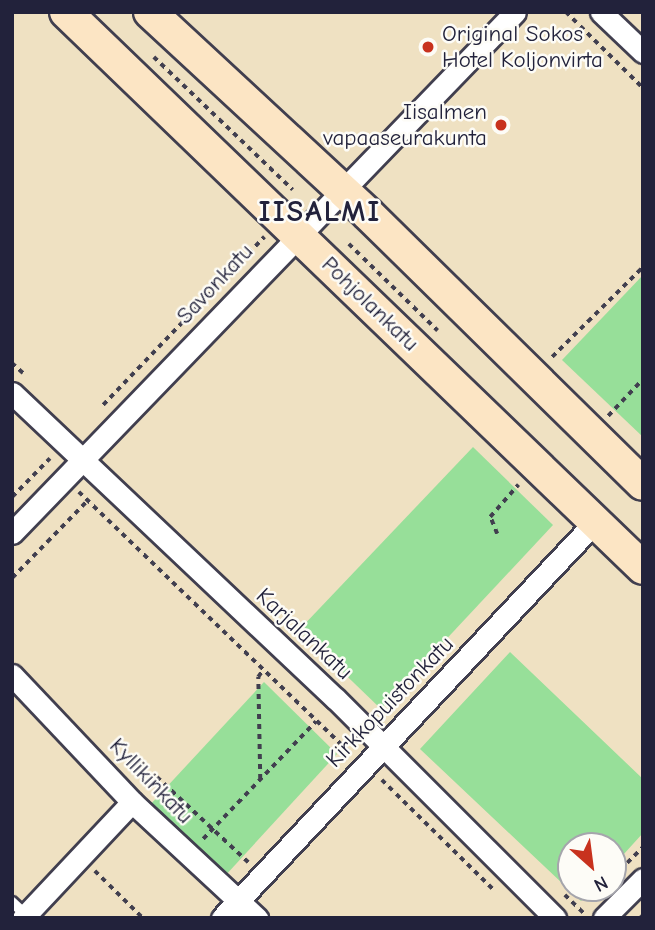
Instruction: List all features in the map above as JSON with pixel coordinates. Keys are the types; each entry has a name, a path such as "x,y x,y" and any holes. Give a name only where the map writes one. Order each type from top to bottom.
{"main road":[{"name":"Pohjolankatu","path":"66,12 284,200 298,234 643,568"},
{"path":"150,12 341,189 642,481"}],"street":[{"name":"Savonkatu","path":"12,533 341,189 515,12"},
{"path":"601,12 643,52"},
{"name":"Karjalankatu","path":"12,393 564,915"},
{"name":"Kirkkopuistonkatu","path":"222,918 595,522"},
{"name":"Kyllikinkatu","path":"12,675 132,802 187,856 257,918"},
{"path":"20,911 80,856 132,802"},
{"path":"595,911 643,879"}],"path":[{"path":"566,12 643,88"},
{"path":"146,50 284,200"},
{"path":"99,409 268,233 264,222 316,166"},
{"path":"557,368 549,360 643,267"},
{"path":"599,408 607,416 643,379"},
{"path":"12,497 65,444"},
{"path":"12,578 106,483"},
{"path":"497,534 490,517 519,484"},
{"path":"81,494 353,756"},
{"path":"260,780 258,677 263,670"},
{"path":"187,856 316,721"},
{"path":"158,777 251,865"},
{"path":"380,781 502,898"},
{"path":"80,856 143,918"},
{"path":"572,902 580,909"},
{"path":"564,915 580,909 595,911"}],"green space":[{"path":"643,275 643,437 562,360"},
{"path":"473,447 553,525 381,709 299,630"},
{"path":"510,652 643,779 643,833 627,851 627,832 557,832 557,878 420,749"},
{"path":"264,682 337,754 224,877 149,806"}],"place":[{"name":"Original Sokos Hotel Koljonvirta","path":"428,47"},
{"name":"Iisalmen vapaaseurakunta","path":"501,125"}],"district":[{"name":"IISALMI","path":"320,212"}]}
